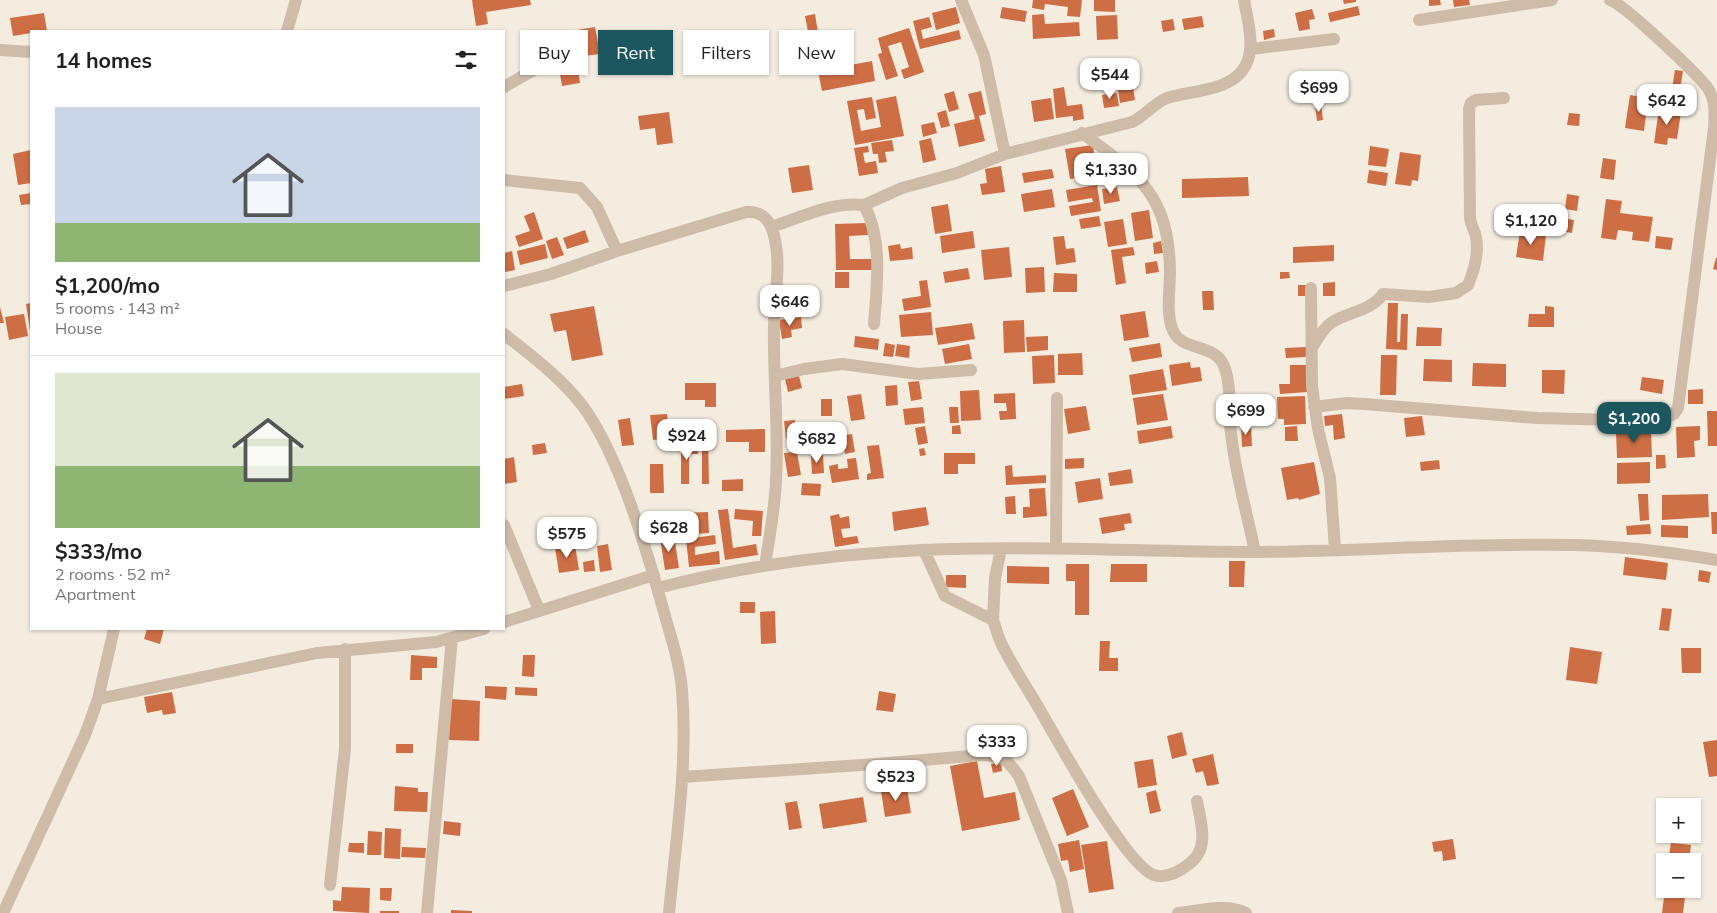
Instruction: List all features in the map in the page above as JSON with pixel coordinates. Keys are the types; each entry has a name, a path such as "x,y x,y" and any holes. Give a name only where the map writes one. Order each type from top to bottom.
{"street":[{"path":"287,30 296,0"},
{"path":"961,0 984,54 1005,154"},
{"path":"771,227 828,209 852,204 864,205 902,188 957,173 1005,154 1082,133 1132,122 1149,112 1164,99 1231,82 1248,62 1252,49 1244,0"},
{"path":"1419,20 1487,5 1552,0"},
{"path":"1314,407 1347,403 1537,418 1660,421 1674,414 1679,398 1714,128 1714,105 1707,87 1654,35 1610,0"},
{"path":"1252,49 1334,39"},
{"path":"0,50 30,52"},
{"path":"505,86 525,75"},
{"path":"1312,348 1330,324 1368,308 1377,302 1383,294 1393,292 1407,296 1429,297 1456,293 1468,285 1477,250 1476,236 1471,228 1470,218 1469,109 1471,103 1476,100 1504,98"},
{"path":"1082,133 1134,173 1154,198 1162,214 1169,246 1172,327 1181,341 1214,353 1224,364 1228,380 1234,453 1255,552"},
{"path":"505,180 580,188 597,207 617,251"},
{"path":"864,205 873,225 877,279 874,324"},
{"path":"505,286 551,274 617,251 746,212 759,213 765,216 771,227 776,256 774,376 776,479 765,566"},
{"path":"1311,288 1314,407 1330,478 1336,548"},
{"path":"505,335 550,371 583,407 618,475 658,588 677,660 682,689 682,777 669,913"},
{"path":"774,376 842,364 918,374 971,370"},
{"path":"1056,549 1057,398"},
{"path":"505,528 538,610"},
{"path":"658,588 703,576 765,566 924,550 1056,549 1255,552 1471,544 1576,545 1661,551 1717,560"},
{"path":"1001,549 995,578 993,620 1003,647 1074,770 1127,850 1143,869 1155,875 1178,872 1196,859 1202,847 1203,833 1197,801"},
{"path":"924,550 945,596 993,620"},
{"path":"505,622 654,575"},
{"path":"3,913 69,770 98,699 114,630"},
{"path":"98,699 345,649 419,644 480,630"},
{"path":"427,913 452,638"},
{"path":"330,885 345,749 345,649"},
{"path":"682,777 982,755 998,756 1009,762 1019,776 1061,880 1068,913"},
{"path":"1178,913 1225,909 1236,909 1246,913"}],"building":[{"path":"472,0 530,0 531,5 486,12 488,24 476,26"},
{"path":"1033,0 1082,0 1080,17 1067,16 1068,7 1045,4 1044,10 1032,8"},
{"path":"1094,0 1115,0 1115,12 1094,11"},
{"path":"1343,0 1356,0 1356,2 1344,4"},
{"path":"1429,0 1440,0 1441,5 1429,6"},
{"path":"1453,0 1469,0 1470,5 1454,7"},
{"path":"1358,6 1360,15 1330,22 1328,13"},
{"path":"956,7 960,23 936,30 932,13"},
{"path":"1002,7 1027,11 1025,22 1000,18"},
{"path":"1312,9 1315,19 1309,20 1310,29 1299,31 1295,13"},
{"path":"44,13 47,30 30,30 30,33 13,36 10,18"},
{"path":"815,14 818,30 808,30 805,16"},
{"path":"1044,14 1045,24 1079,22 1080,36 1033,39 1032,15"},
{"path":"1117,15 1118,39 1097,40 1096,16"},
{"path":"1202,16 1204,27 1184,30 1182,19"},
{"path":"929,17 932,27 921,30 923,39 959,30 961,39 920,49 913,21"},
{"path":"1173,19 1175,30 1163,32 1161,21"},
{"path":"595,27 598,54 588,56 588,30 577,30"},
{"path":"909,28 924,72 904,79 901,70 909,67 901,42 888,46 898,76 886,80 878,54 882,53 878,38"},
{"path":"1274,29 1275,37 1264,40 1263,31"},
{"path":"872,61 875,81 822,91 819,75 854,75 854,64"},
{"path":"1675,70 1683,71 1680,90 1672,89"},
{"path":"560,75 579,75 580,83 562,86"},
{"path":"1064,87 1067,106 1082,104 1084,119 1073,121 1073,116 1056,118 1053,89"},
{"path":"1133,87 1135,100 1120,103 1118,90"},
{"path":"954,91 959,109 949,112 944,94"},
{"path":"981,91 986,114 979,116 985,141 959,147 954,124 975,119 968,94"},
{"path":"1117,93 1119,106 1104,108 1102,95"},
{"path":"1630,95 1648,98 1644,131 1625,128"},
{"path":"896,96 904,136 855,145 847,101 872,97 876,118 866,120 864,109 857,110 861,131 881,127 876,100"},
{"path":"1051,98 1054,119 1034,122 1031,101"},
{"path":"1315,105 1321,105 1323,120 1317,121"},
{"path":"1659,109 1681,112 1677,139 1668,138 1667,145 1654,143"},
{"path":"946,110 950,126 941,128 937,113"},
{"path":"669,112 673,143 657,145 655,128 640,130 638,116"},
{"path":"1569,113 1580,114 1579,126 1567,125"},
{"path":"934,122 937,133 923,137 921,125"},
{"path":"931,138 936,160 923,163 919,141"},
{"path":"892,140 894,151 885,152 887,162 879,163 878,154 873,154 871,143"},
{"path":"1093,145 1097,175 1070,179 1065,149"},
{"path":"868,146 869,152 863,153 865,163 876,161 878,173 859,176 854,148"},
{"path":"1370,146 1389,149 1386,167 1368,165"},
{"path":"30,150 30,183 18,185 13,154"},
{"path":"1400,152 1421,155 1418,181 1412,180 1411,186 1395,184"},
{"path":"1603,158 1616,160 1614,180 1600,178"},
{"path":"809,165 813,190 792,193 788,168"},
{"path":"1001,166 1005,192 982,195 980,184 987,183 985,169"},
{"path":"1052,169 1054,178 1024,183 1022,173"},
{"path":"1369,170 1388,173 1386,186 1367,183"},
{"path":"1248,177 1249,196 1182,198 1182,179"},
{"path":"1097,185 1101,211 1071,216 1069,206 1093,202 1092,198 1068,202 1066,190"},
{"path":"1117,187 1120,201 1104,204 1102,189"},
{"path":"1052,189 1055,207 1024,212 1021,194"},
{"path":"30,193 30,204 21,205 19,195"},
{"path":"1567,194 1579,196 1577,211 1565,209"},
{"path":"1606,199 1622,201 1620,213 1653,217 1649,242 1632,240 1633,232 1618,230 1616,240 1601,238"},
{"path":"948,204 952,231 935,234 931,207"},
{"path":"1149,210 1153,238 1135,241 1131,213"},
{"path":"534,212 543,239 519,247 515,236 530,231 524,216"},
{"path":"1099,216 1101,226 1081,229 1079,219"},
{"path":"1562,218 1574,220 1572,233 1560,231"},
{"path":"1123,219 1127,244 1108,247 1104,222"},
{"path":"867,223 868,235 849,236 850,259 875,259 875,270 836,270 835,224"},
{"path":"585,230 589,242 567,249 563,238"},
{"path":"973,231 975,248 942,253 940,236"},
{"path":"1520,231 1546,235 1543,261 1516,257"},
{"path":"1064,236 1066,249 1074,248 1076,262 1056,265 1053,237"},
{"path":"1656,236 1673,238 1671,250 1655,248"},
{"path":"557,237 564,255 552,259 546,241"},
{"path":"1161,241 1163,253 1154,254 1153,243"},
{"path":"545,244 548,258 520,265 517,251"},
{"path":"900,244 901,249 912,247 913,259 890,261 888,246"},
{"path":"1334,245 1334,261 1293,263 1293,247"},
{"path":"1009,247 1012,277 984,280 981,250"},
{"path":"1133,247 1135,255 1122,257 1126,283 1116,285 1111,250"},
{"path":"512,251 515,270 505,272 505,253"},
{"path":"1717,258 1717,270 1713,269"},
{"path":"1157,261 1159,272 1146,274 1145,263"},
{"path":"1044,267 1045,292 1026,293 1025,268"},
{"path":"968,268 970,279 945,283 943,272"},
{"path":"835,272 849,272 849,288 835,288"},
{"path":"1280,272 1289,272 1290,278 1280,279"},
{"path":"1054,273 1077,274 1077,292 1053,292"},
{"path":"927,280 931,307 904,311 902,299 921,296 919,281"},
{"path":"1335,282 1335,296 1323,296 1323,283"},
{"path":"1298,285 1306,285 1306,296 1298,296"},
{"path":"1202,291 1213,291 1214,310 1203,310"},
{"path":"30,303 30,330 26,304"},
{"path":"1388,303 1398,303 1397,342 1400,342 1401,314 1408,314 1407,350 1386,349"},
{"path":"594,306 603,355 572,361 566,330 554,332 550,314"},
{"path":"1545,306 1554,307 1554,327 1528,327 1529,314 1545,314"},
{"path":"0,307 4,323 0,323"},
{"path":"1145,311 1149,337 1124,341 1120,315"},
{"path":"931,312 933,335 901,337 899,315"},
{"path":"24,314 28,336 9,340 5,317"},
{"path":"801,317 802,328 791,330 792,337 782,339 779,320"},
{"path":"1024,320 1025,352 1004,353 1003,321"},
{"path":"972,323 975,339 938,345 935,328"},
{"path":"1417,327 1442,328 1441,346 1416,346"},
{"path":"855,336 879,339 878,350 854,347"},
{"path":"1048,336 1048,350 1027,352 1026,337"},
{"path":"885,343 895,345 893,357 883,356"},
{"path":"1160,343 1162,357 1132,362 1129,348"},
{"path":"897,344 910,346 909,358 895,356"},
{"path":"969,344 972,359 945,364 942,349"},
{"path":"1306,347 1306,357 1286,358 1285,348"},
{"path":"1082,353 1083,375 1058,375 1058,354"},
{"path":"1054,355 1055,383 1033,384 1032,356"},
{"path":"1381,355 1397,355 1396,395 1380,395"},
{"path":"1424,359 1452,360 1452,382 1423,381"},
{"path":"1190,362 1191,368 1200,367 1202,381 1172,386 1169,365"},
{"path":"1473,363 1506,364 1506,387 1472,386"},
{"path":"1290,365 1306,365 1307,392 1280,394 1279,384 1290,384"},
{"path":"1163,369 1167,390 1132,395 1129,375"},
{"path":"1542,370 1565,370 1564,394 1542,393"},
{"path":"799,376 802,388 788,392 785,379"},
{"path":"1642,377 1664,380 1662,394 1640,390"},
{"path":"919,381 922,399 911,401 908,382"},
{"path":"685,383 716,383 716,407 705,407 705,400 685,400"},
{"path":"522,384 524,396 505,399 505,387"},
{"path":"897,385 898,405 886,406 885,386"},
{"path":"1703,389 1703,404 1688,404 1688,390"},
{"path":"979,390 981,420 961,421 960,391"},
{"path":"1015,393 1016,419 1000,420 999,411 1007,411 1006,403 994,403 994,394"},
{"path":"861,394 865,419 851,421 847,396"},
{"path":"1163,394 1168,420 1137,425 1133,398"},
{"path":"1305,396 1306,424 1284,425 1284,419 1278,419 1277,397"},
{"path":"821,399 832,399 832,416 821,416"},
{"path":"1086,406 1090,430 1068,434 1064,409"},
{"path":"923,407 925,423 905,425 903,409"},
{"path":"949,407 958,407 959,423 950,423"},
{"path":"1707,411 1717,411 1717,446 1708,446"},
{"path":"667,414 670,438 653,440 650,415"},
{"path":"1342,414 1345,438 1334,440 1333,425 1325,426 1324,416"},
{"path":"1422,416 1425,435 1406,437 1404,418"},
{"path":"630,418 634,445 622,446 618,420"},
{"path":"795,420 797,438 786,439 784,421"},
{"path":"1251,424 1252,446 1242,447 1241,425"},
{"path":"960,425 961,434 952,434 952,426"},
{"path":"925,426 928,443 918,445 915,428"},
{"path":"1171,426 1173,438 1139,444 1137,431"},
{"path":"1297,426 1298,441 1285,441 1285,427"},
{"path":"1700,426 1700,440 1694,441 1695,457 1677,458 1676,427"},
{"path":"765,429 765,452 749,452 749,442 726,442 726,430"},
{"path":"1651,430 1652,457 1617,458 1616,431"},
{"path":"852,434 855,452 845,454 843,444 830,446 828,438"},
{"path":"702,439 708,439 709,484 702,484"},
{"path":"545,443 547,453 533,455 532,445"},
{"path":"681,444 697,444 698,454 689,454 689,484 681,484"},
{"path":"879,445 884,478 867,480 867,474 871,473 867,446"},
{"path":"924,448 926,455 920,456 919,449"},
{"path":"797,452 801,475 788,477 784,453"},
{"path":"944,453 975,453 975,464 958,464 958,474 944,474"},
{"path":"823,455 824,473 812,474 811,456"},
{"path":"1656,455 1665,455 1666,468 1656,469"},
{"path":"514,457 517,482 505,484 505,459"},
{"path":"856,458 859,479 832,483 829,466 838,464 838,469 848,468 847,459"},
{"path":"1084,458 1084,468 1065,469 1065,459"},
{"path":"1439,460 1440,469 1421,471 1420,462"},
{"path":"1314,462 1320,494 1299,500 1298,498 1287,500 1281,468"},
{"path":"1650,462 1650,483 1617,484 1617,463"},
{"path":"650,464 663,464 664,493 650,493"},
{"path":"1012,465 1013,477 1046,475 1046,483 1006,485 1005,466"},
{"path":"1131,469 1133,483 1110,486 1108,473"},
{"path":"1100,478 1103,499 1078,503 1075,482"},
{"path":"743,479 743,491 722,491 722,480"},
{"path":"802,483 821,484 820,496 801,495"},
{"path":"1045,488 1047,516 1023,518 1023,507 1030,507 1029,489"},
{"path":"1638,494 1648,494 1649,520 1640,521"},
{"path":"1708,494 1709,517 1662,520 1662,495"},
{"path":"1015,496 1016,514 1006,514 1005,497"},
{"path":"926,507 929,525 894,531 892,512"},
{"path":"728,509 733,548 756,544 758,555 725,560 718,510"},
{"path":"735,509 763,511 761,536 752,536 753,521 734,519"},
{"path":"708,512 709,533 682,535 681,513"},
{"path":"1711,512 1717,512 1717,534 1712,534"},
{"path":"1130,513 1132,523 1124,524 1125,530 1102,534 1099,518"},
{"path":"839,514 840,518 849,516 850,528 841,529 843,538 857,536 859,543 835,547 830,516"},
{"path":"1650,524 1651,534 1627,535 1626,526"},
{"path":"1661,525 1688,526 1688,538 1661,537"},
{"path":"715,535 716,544 695,547 695,555 719,551 720,564 689,567 686,539"},
{"path":"674,536 679,568 665,570 660,538"},
{"path":"608,544 612,570 600,572 597,546"},
{"path":"575,545 579,570 559,573 555,548"},
{"path":"1625,557 1668,563 1666,580 1623,575"},
{"path":"594,560 595,571 584,572 583,562"},
{"path":"1229,561 1245,561 1244,587 1229,587"},
{"path":"1066,564 1089,564 1089,615 1075,615 1075,581 1066,581"},
{"path":"1111,564 1147,564 1147,582 1110,582"},
{"path":"1007,566 1049,567 1049,584 1007,583"},
{"path":"1699,570 1711,572 1709,583 1698,581"},
{"path":"946,575 966,575 966,588 946,587"},
{"path":"740,602 755,602 755,613 740,613"},
{"path":"1662,608 1672,609 1669,631 1659,630"},
{"path":"775,611 776,643 761,644 760,612"},
{"path":"147,630 164,630 160,644 144,639"},
{"path":"1100,641 1110,641 1109,658 1118,658 1118,671 1099,671"},
{"path":"1570,647 1602,652 1597,684 1566,680"},
{"path":"1681,648 1701,648 1701,673 1682,673"},
{"path":"411,655 437,657 437,668 422,668 422,680 410,680"},
{"path":"523,655 535,655 534,677 522,676"},
{"path":"485,686 507,687 506,700 485,698"},
{"path":"515,687 537,688 537,696 515,695"},
{"path":"879,691 896,694 893,712 876,710"},
{"path":"172,692 176,713 163,715 162,710 147,713 144,697"},
{"path":"451,699 480,701 479,741 449,740"},
{"path":"1182,732 1187,755 1172,759 1167,736"},
{"path":"1717,740 1717,776 1709,777 1703,742"},
{"path":"396,744 413,744 413,753 396,753"},
{"path":"1213,754 1219,784 1207,786 1203,771 1196,773 1192,759"},
{"path":"1153,759 1157,785 1138,788 1134,762"},
{"path":"977,761 984,798 1015,792 1020,820 962,831 950,766"},
{"path":"1001,762 1002,771 993,773 991,764"},
{"path":"395,786 418,788 418,792 428,792 427,812 394,811"},
{"path":"907,787 911,813 885,817 881,791"},
{"path":"1073,789 1089,827 1067,836 1052,798"},
{"path":"1156,790 1161,811 1150,814 1146,793"},
{"path":"863,797 867,822 823,829 819,804"},
{"path":"797,801 802,828 789,830 785,803"},
{"path":"444,821 461,823 460,836 443,834"},
{"path":"385,828 401,829 400,859 384,858"},
{"path":"368,831 382,832 381,855 367,855"},
{"path":"1453,839 1456,859 1443,861 1442,851 1434,852 1432,842"},
{"path":"1079,840 1084,869 1070,872 1068,860 1061,861 1058,844"},
{"path":"1107,841 1114,889 1089,893 1081,845"},
{"path":"349,843 364,843 364,853 348,852"},
{"path":"1671,843 1691,845 1690,853 1669,853"},
{"path":"402,847 426,848 425,858 401,857"},
{"path":"342,887 370,888 369,913 333,911 333,900 341,901"},
{"path":"380,888 392,888 391,901 380,900"},
{"path":"1664,898 1685,898 1683,913 1662,913"},
{"path":"451,910 472,911 472,913 451,913"},
{"path":"380,911 399,911 399,913 380,913"}]}
